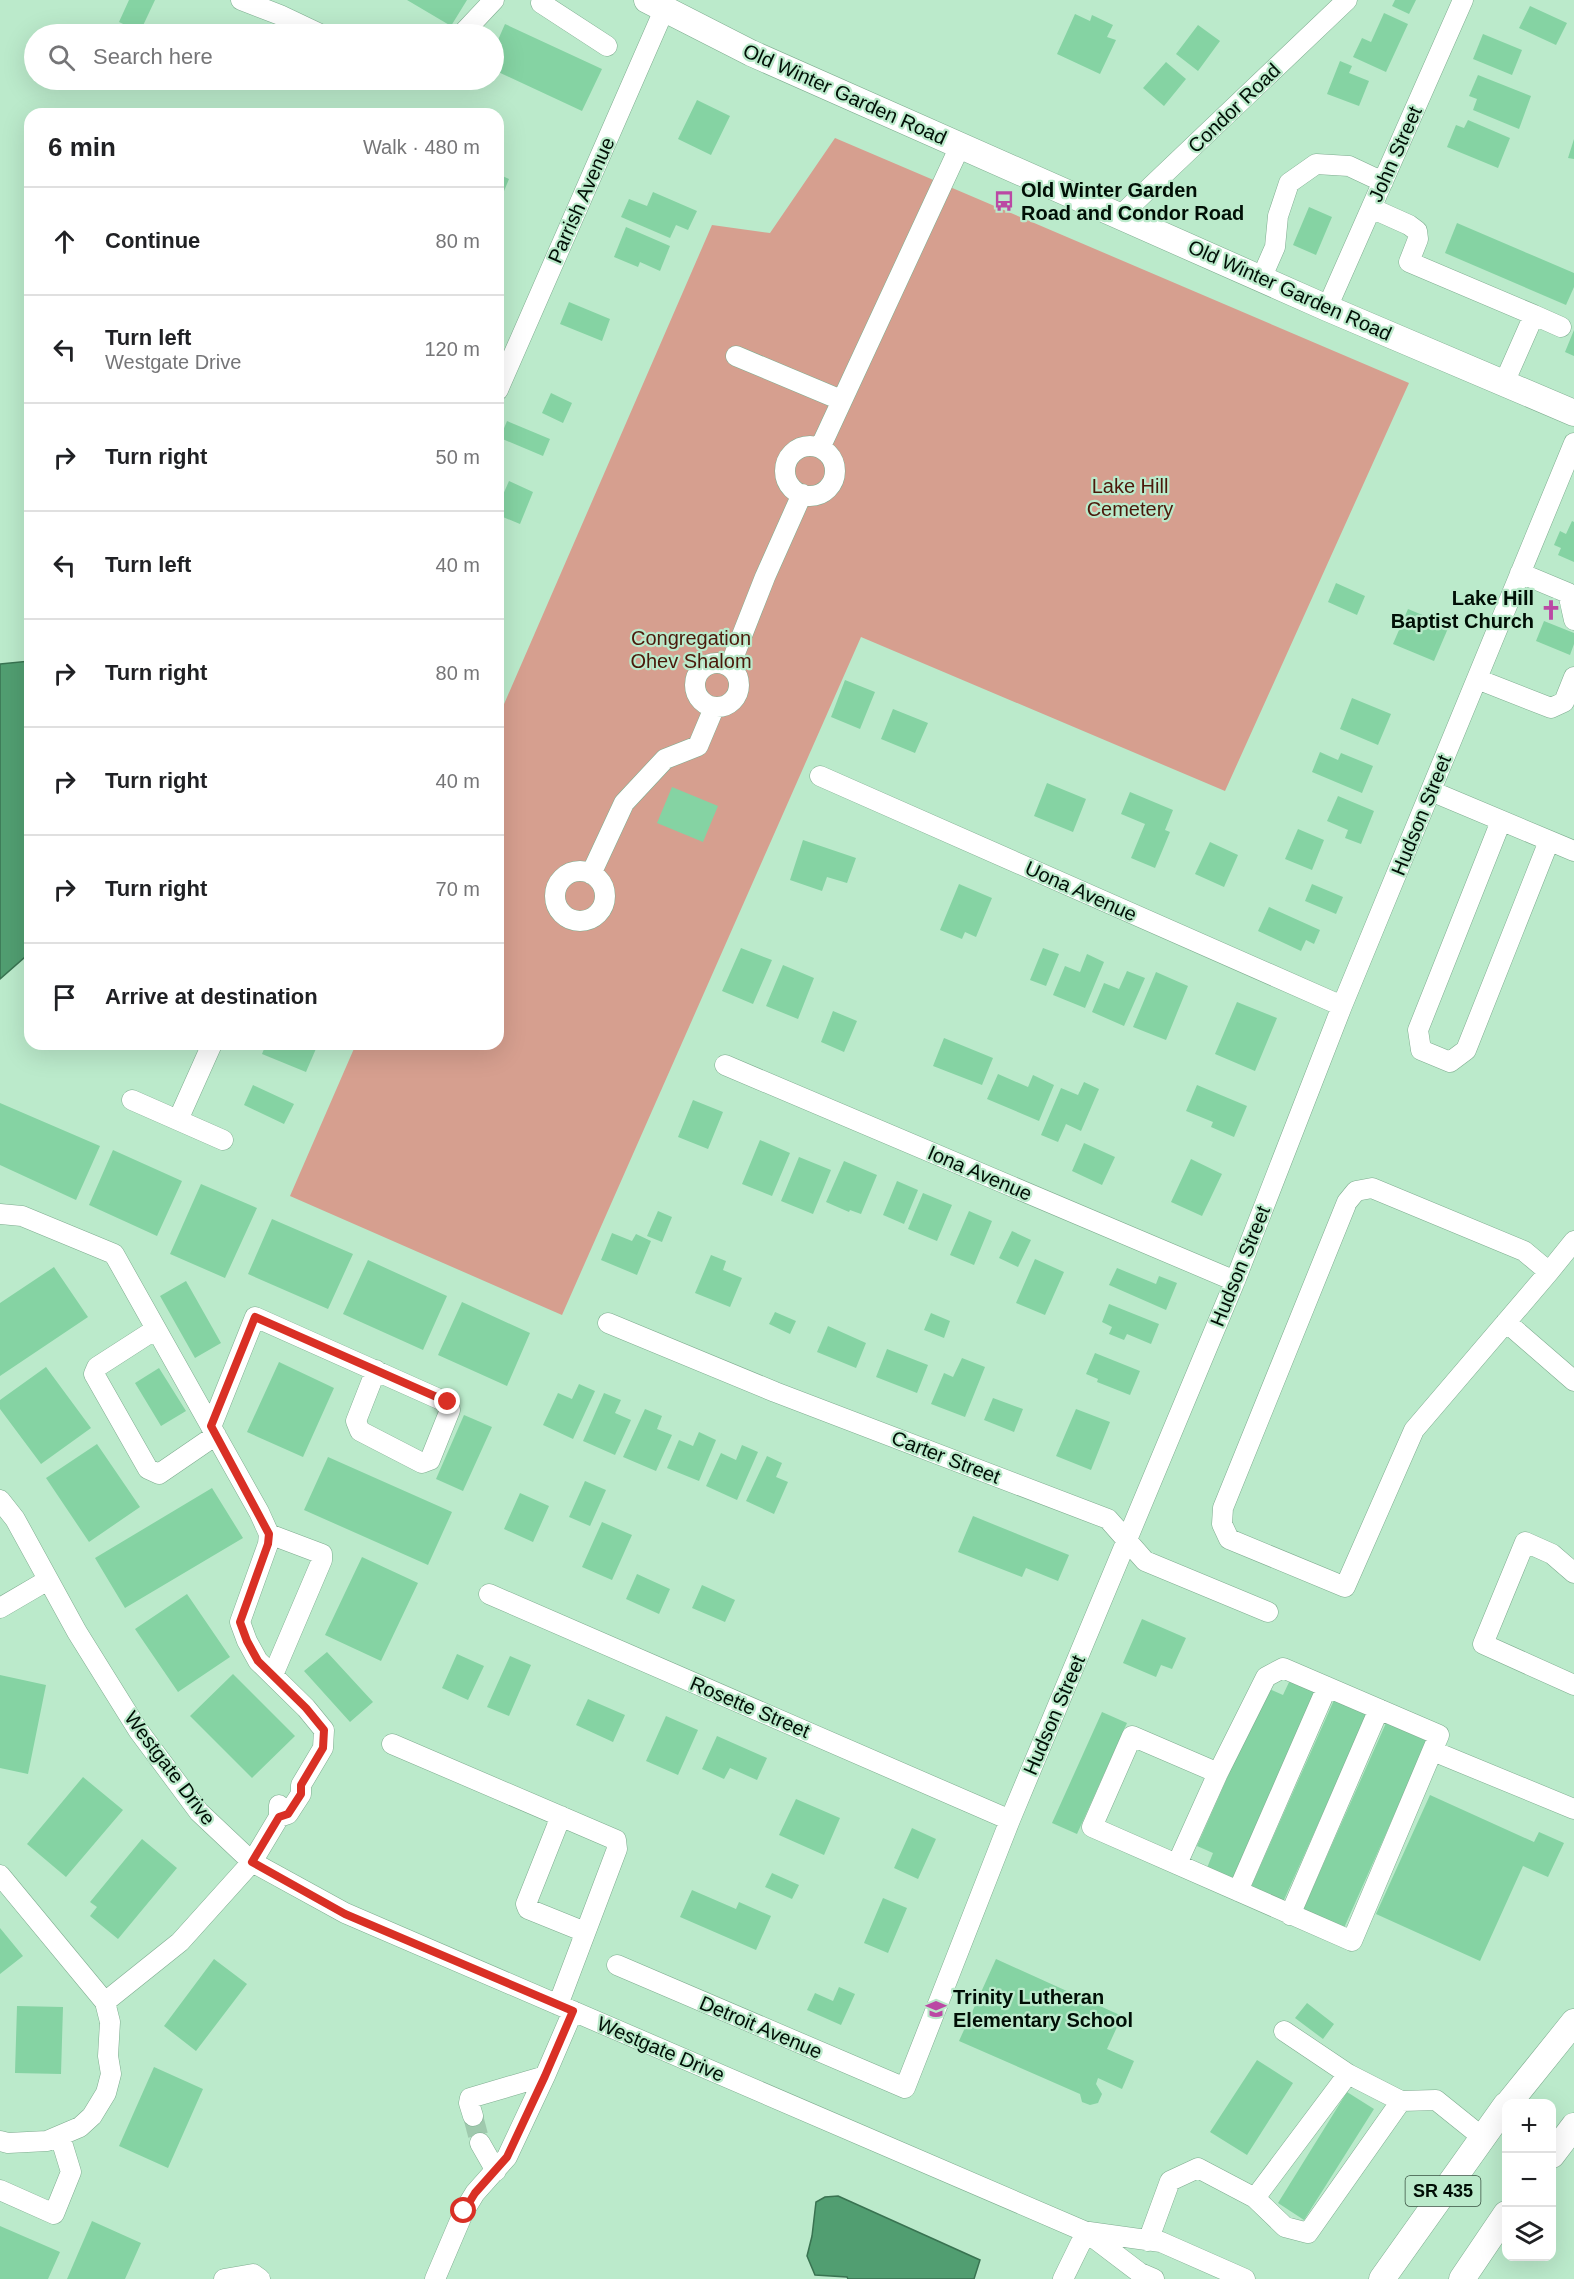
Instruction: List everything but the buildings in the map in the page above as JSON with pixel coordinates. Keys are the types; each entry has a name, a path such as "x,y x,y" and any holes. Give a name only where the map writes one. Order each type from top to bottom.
{"main road":[{"name":"Old Winter Garden Road","path":"655,5 751,53 960,146 1327,308 1574,413"},
{"name":"SR 435","path":"1511,2099 1574,2022"},
{"name":"SR 435","path":"1382,2279 1502,2111"},
{"path":"1553,2153 1574,2127"},
{"name":"SR 435","path":"1462,2279 1502,2220"}],"street":[{"path":"241,0 299,24"},
{"path":"471,24 494,0"},
{"name":"Condor Road","path":"1120,216 1347,0"},
{"name":"John Street","path":"1327,308 1463,0"},
{"path":"539,1 607,46"},
{"name":"Parrish Avenue","path":"504,375 655,5"},
{"path":"820,448 960,146"},
{"path":"1261,279 1275,247 1278,216 1289,183 1316,164 1349,166 1383,182"},
{"path":"1371,208 1417,231 1418,239 1409,262 1561,327"},
{"path":"1504,383 1534,315"},
{"path":"736,357 841,400"},
{"name":"Hudson Street","path":"905,2088 1010,1820 1235,1281 1342,1006 1574,443"},
{"path":"803,447 820,448 832,458 835,474 833,482 822,493 802,494 792,488 788,481 786,464 790,457 803,447"},
{"path":"730,666 765,577 802,494"},
{"path":"1520,573 1568,593 1574,620"},
{"path":"715,663 730,666 739,678 738,693 728,705 714,708 706,705 696,695 695,680 702,668 715,663"},
{"path":"1477,678 1551,708 1564,702 1574,677"},
{"path":"591,874 624,803 665,759 698,746 714,708"},
{"name":"Uona Avenue","path":"820,777 1342,1006"},
{"path":"1431,791 1574,851"},
{"path":"1500,821 1418,1030 1421,1050 1450,1062 1466,1050 1550,841"},
{"path":"178,1120 209,1050"},
{"name":"Iona Avenue","path":"725,1065 1235,1281"},
{"path":"132,1100 223,1140"},
{"path":"1548,1272 1524,1251 1372,1188 1356,1191 1347,1202 1222,1508 1222,1524 1229,1539 1345,1587 1414,1430 1506,1322 1548,1272 1574,1241"},
{"path":"0,1214 22,1216 114,1254 269,1534 268,1544 240,1622 247,1641 258,1661 306,1708 324,1730 323,1748 301,1785 291,1786 278,1807 279,1817 252,1862 180,1942 105,2002"},
{"path":"156,1329 98,1367 94,1374 148,1469 159,1474 213,1431 255,1317 376,1370 448,1402 450,1410 430,1460 422,1463 360,1431 356,1421 376,1370"},
{"path":"1506,1322 1574,1381"},
{"name":"Carter Street","path":"608,1323 775,1392 1108,1519 1145,1561 1268,1612"},
{"name":"Westgate Drive","path":"0,1500 15,1519 77,1632 138,1730 199,1812 252,1862 345,1914 1086,2232 1140,2273 1154,2279"},
{"path":"269,1534 322,1554 322,1560 273,1675"},
{"path":"1574,1573 1552,1554 1525,1542 1483,1644 1574,1684"},
{"path":"0,1608 48,1580"},
{"name":"Rosette Street","path":"489,1594 1010,1820"},
{"path":"1177,1864 1218,1773 1266,1677 1282,1668 1439,1735 1352,1941 1092,1827 1132,1736 1218,1773"},
{"path":"1238,1891 1327,1687"},
{"path":"1290,1915 1379,1709"},
{"path":"392,1744 616,1840 617,1849 585,1932 566,2008 545,2076 507,2157 475,2193 464,2211 435,2279"},
{"path":"1433,1750 1574,1809"},
{"path":"561,1816 526,1904 528,1909 585,1932"},
{"path":"0,1875 105,2002 110,2022 108,2056 111,2074 106,2093 93,2116 80,2127 47,2141 8,2142 0,2140"},
{"name":"Detroit Avenue","path":"617,1965 905,2088"},
{"path":"1284,2031 1348,2074 1401,2101 1436,2100 1482,2137"},
{"path":"1255,2198 1348,2074"},
{"path":"473,2116 469,2103 471,2098 545,2076"},
{"path":"1148,2241 1170,2181 1198,2168 1255,2198 1285,2227 1308,2233 1401,2101"},
{"path":"0,2190 54,2214 71,2172 60,2136"},
{"path":"480,2143 495,2171"},
{"path":"1063,2279 1086,2232"},
{"name":"Westgate Drive","path":"1086,2232 1161,2242 1245,2279"},
{"path":"225,2279 253,2274 260,2279"}],"green space":[{"name":"Congregation Ohev Shalom","path":"835,138 1409,383 1225,791 861,637 562,1315 290,1196 353,1050 504,1050 504,704 712,225 770,233"}],"shaded area":[{"path":"24,662 24,958 0,979 0,664"},
{"path":"838,2196 980,2260 974,2279 848,2279 847,2277 815,2275 807,2256 816,2202 825,2197"}],"tunnel":[{"path":"473,2116 480,2143"}],"place":[{"name":"Old Winter Garden Road and Condor Road","path":"1004,201"},
{"name":"Lake Hill Baptist Church","path":"1551,610"},
{"name":"Trinity Lutheran Elementary School","path":"936,2009"}],"route":[{"path":"448,1402 255,1317 211,1426 269,1534 268,1544 240,1622 247,1641 258,1661 306,1708 324,1730 323,1748 301,1785 301,1794 288,1814 279,1817 252,1862 345,1914 573,2011 507,2157 475,2193 464,2211"}],"park label":[{"name":"Lake Hill Cemetery","path":"1130,498"}]}
